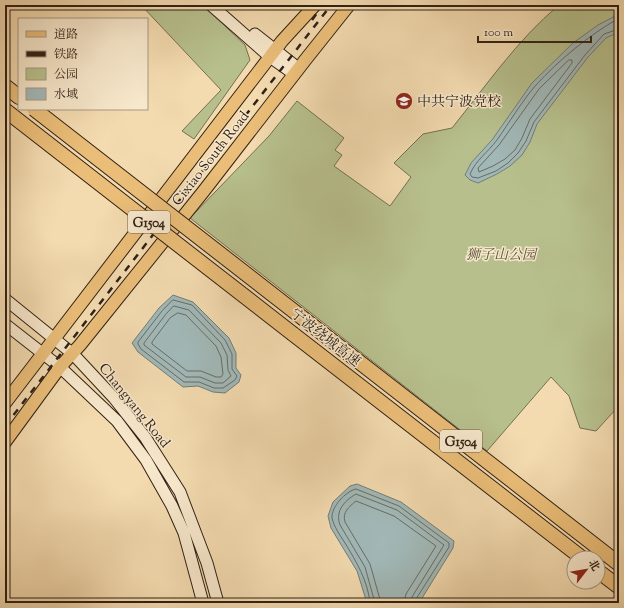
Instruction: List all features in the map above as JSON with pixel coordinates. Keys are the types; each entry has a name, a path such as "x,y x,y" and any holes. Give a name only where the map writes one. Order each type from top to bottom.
{"highway":[{"path":"5,86 18,96"},
{"name":"宁波绕城高速","path":"5,110 572,550"},
{"name":"宁波绕城高速","path":"35,110 619,564"},
{"path":"606,577 619,587"}],"main road":[{"path":"211,5 272,54 296,71"},
{"path":"221,5 272,54"},
{"name":"Cixiao South Road","path":"5,403 272,54 315,5"},
{"name":"Cixiao South Road","path":"5,442 60,367 73,354 198,198 296,71 350,5"},
{"name":"Changyang Road","path":"5,299 73,354 114,398 146,437 166,467 180,492 207,563 218,603"},
{"name":"Changyang Road","path":"5,324 60,367 117,421 146,460 172,506 184,533 203,603"}],"green space":[{"path":"141,5 203,5 245,45 250,60 194,139 182,131 221,90"},
{"name":"狮子山公园","path":"559,5 619,5 619,394 616,409 596,431 580,428 569,396 551,377 487,451 190,218 269,136 297,101 344,138 335,150 342,155 334,166 390,206 411,177 394,163 423,134 452,128 529,33"}],"water":[{"path":"619,14 619,32 606,38 588,57 537,124 530,142 522,155 510,166 497,174 478,183 470,180 465,175 471,163 492,140 532,83 573,43 598,25"},
{"path":"173,295 193,302 229,338 236,353 236,368 241,375 239,382 225,393 213,392 198,386 183,387 138,352 132,343 159,308"},
{"path":"357,484 401,502 454,541 453,548 419,603 367,603 357,571 331,528 328,516 333,502 350,486"}],"railway":[{"path":"312,20 323,5"},
{"path":"5,426 331,5"}],"place":[{"name":"中共宁波党校","path":"404,101"}]}
